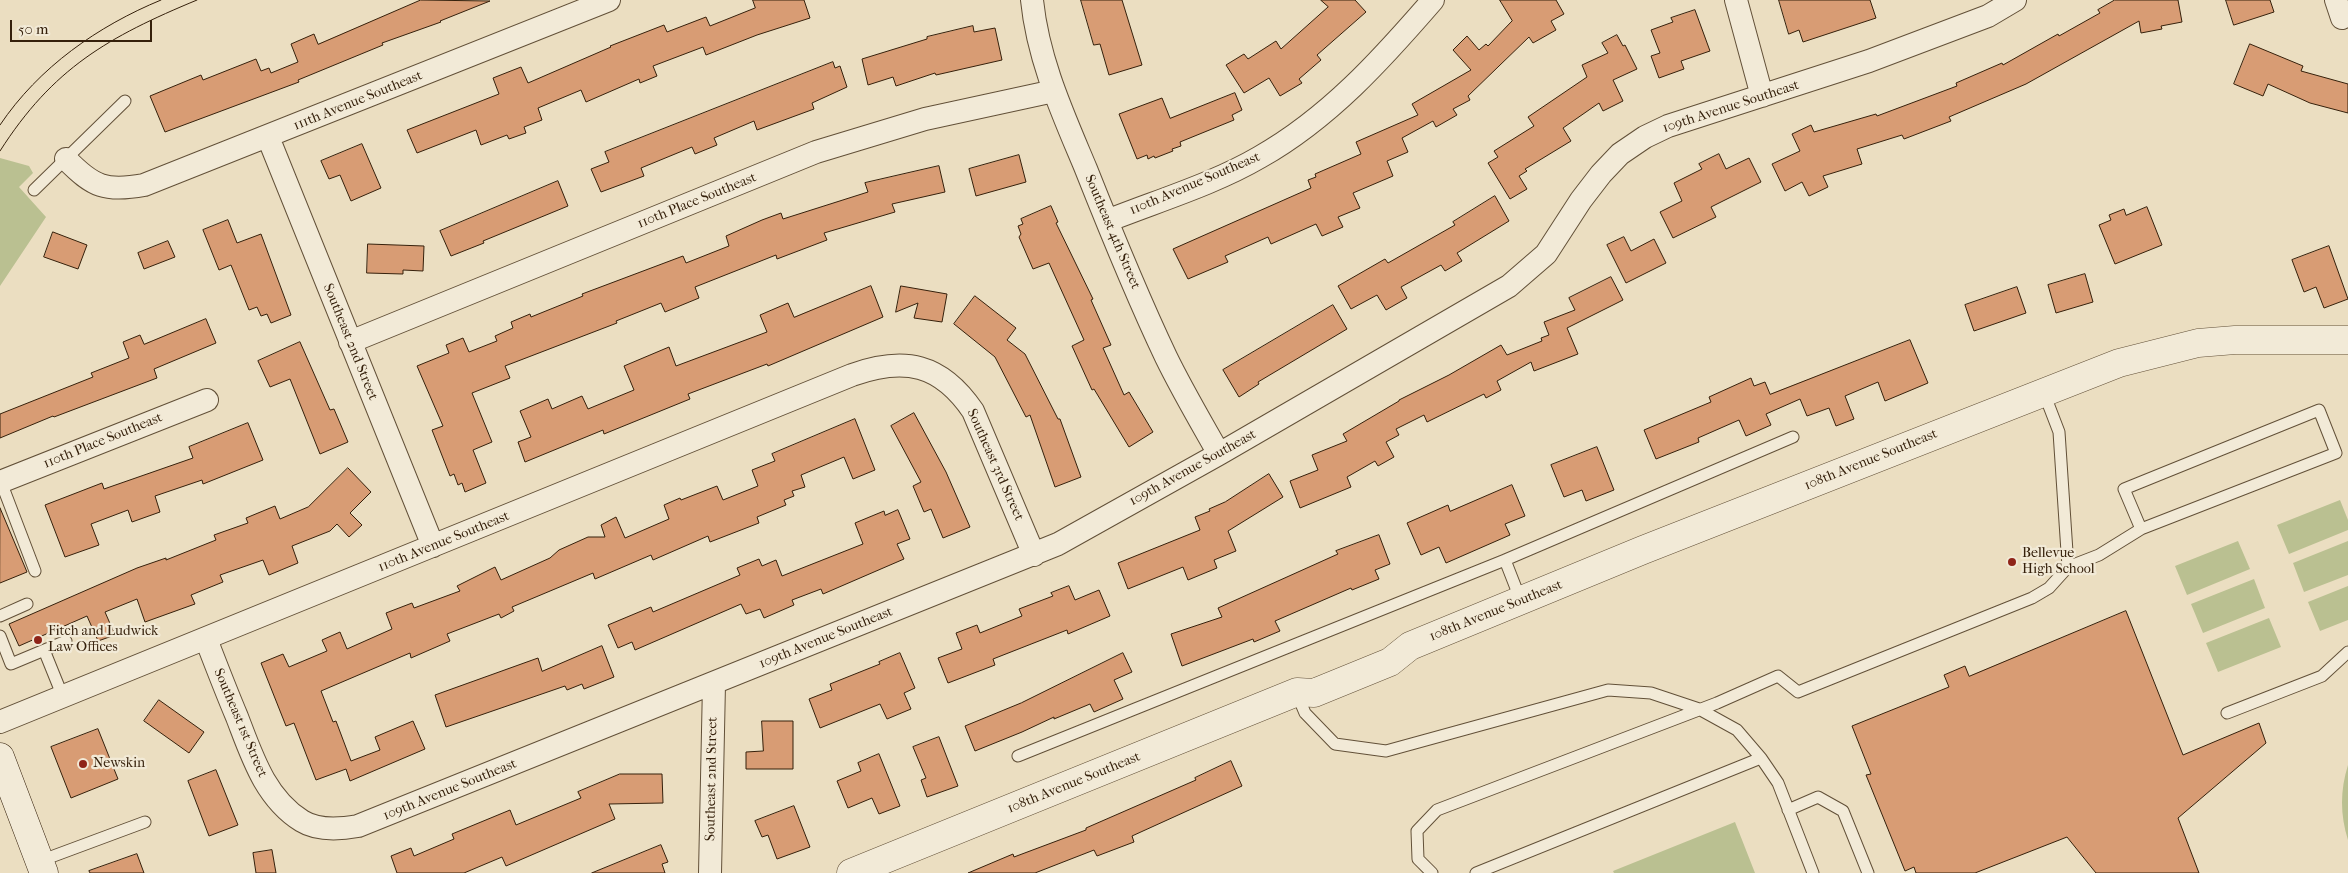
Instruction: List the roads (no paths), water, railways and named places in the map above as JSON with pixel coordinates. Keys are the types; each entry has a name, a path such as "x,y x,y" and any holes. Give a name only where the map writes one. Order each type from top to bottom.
{"street":[{"name":"111th Avenue Southeast","path":"66,159 80,174 103,187 118,190 144,185 609,0"},
{"name":"Southeast 4th Street","path":"1032,0 1034,21 1054,91 1107,221 1167,359 1219,454"},
{"name":"110th Avenue Southeast","path":"1107,221 1260,158 1297,134 1355,86 1433,0"},
{"path":"1736,0 1762,96"},
{"name":"109th Avenue Southeast","path":"304,822 324,828 343,829 358,826 1058,544 1219,454 1509,286 1546,254 1601,174 1620,154 1639,141 1668,126 1869,61 1988,16 2016,0"},
{"path":"2336,0 2342,18 2348,16"},
{"name":"110th Place Southeast","path":"350,342 816,152 925,119 1054,91"},
{"name":"Southeast 2nd Street","path":"268,137 433,546"},
{"name":"108th Avenue Southeast","path":"851,873 1297,692 1314,693 1390,662 1410,646 2044,391 2119,363 2198,343 2235,340 2348,340"},
{"name":"110th Avenue Southeast","path":"0,722 852,375 890,365"},
{"name":"Southeast 3rd Street","path":"890,365 921,368 939,376 957,389 965,398 973,411 1034,555"},
{"name":"110th Place Southeast","path":"0,482 207,400"},
{"name":"Southeast 1st Street","path":"206,639 262,778 286,808 304,822"},
{"name":"Southeast 2nd Street","path":"710,873 714,684"},
{"path":"0,757 42,867"}],"lane":[{"path":"34,190 125,101"},
{"path":"2044,391 2059,432 2068,567"},
{"path":"1432,873 1418,859 1417,831 1437,810 1699,709 1778,676 1798,692 2032,598 2049,588 2068,567 2099,556 2141,529 2336,453 2320,410 2124,489 2141,529"},
{"path":"1018,756 1505,560 1792,437"},
{"path":"0,482 35,571"},
{"path":"1505,560 1521,601"},
{"path":"0,616 28,604"},
{"path":"0,636 11,664 66,641"},
{"path":"44,650 63,697"},
{"path":"2227,713 2322,676 2348,652"},
{"path":"1297,692 1305,713 1335,744 1386,751 1608,690 1651,693 1699,709 1737,730 1761,758 1778,784 1813,873"},
{"path":"1476,873 1761,758"},
{"path":"1788,810 1818,798 1843,811 1868,873"},
{"path":"42,867 145,822"}],"tram line":[{"path":"0,125 16,104 51,67 115,22 161,0"},
{"path":"0,151 20,122 41,98 85,58 136,28 197,0"}],"place":[{"name":"Bellevue High School","path":"2012,562"},
{"name":"Fitch and Ludwick Law Offices","path":"38,640"},
{"name":"Newskin","path":"83,764"}]}
